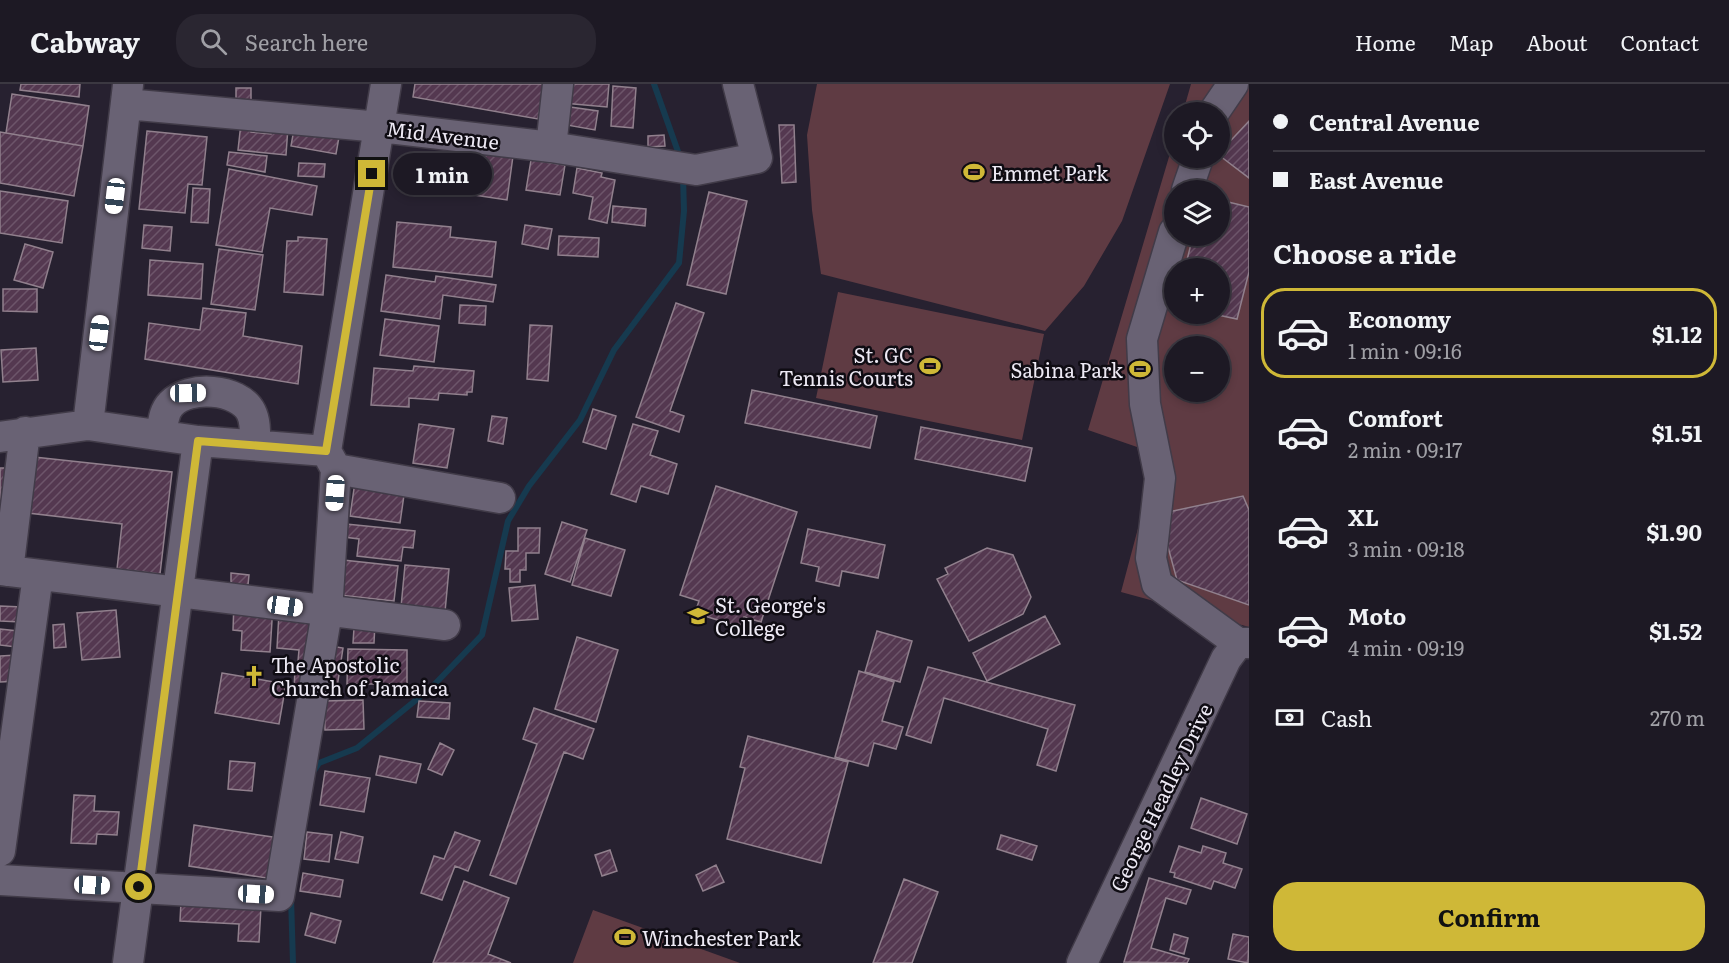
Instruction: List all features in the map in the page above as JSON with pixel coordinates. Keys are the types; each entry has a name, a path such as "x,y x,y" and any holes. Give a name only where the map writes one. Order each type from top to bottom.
{"street":[{"path":"0,880 279,896 327,612 331,460 386,84"},
{"path":"551,147 558,84"},
{"name":"Mid Avenue","path":"127,94 551,147 696,170 757,158 738,84"},
{"path":"1221,102 1233,84"},
{"path":"88,425 127,94"},
{"path":"1170,246 1142,339 1145,404 1160,478 1151,558 1158,584 1244,643"},
{"path":"161,435 165,412 177,398 188,393 223,394 246,405 252,413 255,445"},
{"path":"445,625 4,571 13,434 88,425 198,441 255,445 500,498"},
{"path":"128,963 198,441"},
{"path":"0,851 38,575"},
{"name":"George Headley Drive","path":"1082,963 1226,658 1244,643"}],"shaded area":[{"name":"Emmet Park","path":"817,84 1170,84 1122,221 1084,286 1045,331 821,274 812,210 807,135"},
{"name":"Sabina Park","path":"1191,84 1249,84 1249,627 1121,592 1148,491 1137,447 1088,430 1166,168 1230,168 1230,102 1186,102"},
{"name":"St. GC Tennis Courts","path":"838,292 1044,334 1022,440 816,398"},
{"name":"Winchester Park","path":"593,910 740,963 573,963"}],"building":[{"path":"21,84 80,84 79,97 20,90"},
{"path":"415,84 544,84 538,119 413,97"},
{"path":"565,84 609,84 607,107 563,103"},
{"path":"613,86 636,88 633,128 611,126"},
{"path":"236,88 251,88 251,100 236,100"},
{"path":"12,94 89,106 83,146 6,133"},
{"path":"563,106 598,111 595,130 561,124"},
{"path":"1249,121 1249,178 1230,164 1230,141"},
{"path":"241,123 252,124 251,132 271,134 272,126 288,127 286,155 238,150"},
{"path":"779,125 794,125 796,182 782,183"},
{"path":"294,129 339,137 336,154 291,146"},
{"path":"147,131 207,137 202,185 188,184 185,213 139,209"},
{"path":"0,132 83,146 74,196 0,183"},
{"path":"664,135 665,146 648,147 648,136"},
{"path":"468,149 513,156 507,200 461,193 463,180 467,180"},
{"path":"229,152 267,156 265,172 227,165"},
{"path":"531,160 565,165 560,195 526,190"},
{"path":"299,163 325,164 324,177 298,176"},
{"path":"397,164 416,167 414,182 394,179"},
{"path":"577,168 602,173 601,177 615,180 607,223 589,219 593,197 573,193"},
{"path":"229,169 317,186 312,215 270,208 262,252 216,245"},
{"path":"193,188 210,189 208,223 191,222"},
{"path":"0,191 68,201 62,243 0,233"},
{"path":"709,192 747,201 726,294 687,285"},
{"path":"1230,202 1249,207 1249,272 1237,319 1230,318 1230,258 1188,258 1190,246 1230,246"},
{"path":"613,206 646,209 645,226 612,222"},
{"path":"397,222 451,227 450,237 496,242 492,277 393,267"},
{"path":"144,225 172,227 170,251 142,248"},
{"path":"525,225 552,229 548,249 522,244"},
{"path":"559,236 599,238 598,257 558,255"},
{"path":"298,237 327,239 323,295 284,292 287,241 298,241"},
{"path":"25,244 53,252 43,288 14,280"},
{"path":"219,249 263,255 255,310 211,304"},
{"path":"150,260 203,264 201,299 148,295"},
{"path":"386,275 435,282 436,276 496,285 493,302 443,295 440,319 381,311"},
{"path":"3,289 37,289 37,312 3,311"},
{"path":"676,303 704,313 670,411 684,416 679,432 636,417"},
{"path":"460,305 486,306 485,325 459,323"},
{"path":"203,308 246,313 243,336 302,346 298,384 145,359 149,323 200,330"},
{"path":"385,319 439,326 434,362 380,355"},
{"path":"530,325 552,326 548,381 527,379"},
{"path":"36,348 38,380 3,382 1,350"},
{"path":"414,366 474,371 472,392 467,392 467,395 439,393 438,400 409,398 409,407 371,405 374,368 413,371"},
{"path":"752,390 877,416 870,448 745,423"},
{"path":"593,409 616,416 606,449 583,442"},
{"path":"492,416 507,418 503,444 488,441"},
{"path":"419,424 454,429 447,468 413,463"},
{"path":"633,424 658,431 650,455 677,464 668,494 641,486 636,502 611,494"},
{"path":"921,427 1032,448 1025,481 915,459"},
{"path":"34,457 172,472 160,574 117,569 122,524 28,513"},
{"path":"0,468 6,468 0,517"},
{"path":"355,482 405,488 400,523 350,516"},
{"path":"716,486 797,512 761,622 744,617 740,627 695,613 699,601 680,595"},
{"path":"1243,496 1249,510 1249,605 1177,580 1159,514"},
{"path":"562,522 587,530 570,582 545,574"},
{"path":"346,524 415,531 413,548 403,547 401,561 357,556 359,539 344,537"},
{"path":"518,528 540,528 539,553 526,553 526,570 520,570 520,582 510,582 510,569 505,569 506,551 518,551"},
{"path":"808,529 885,545 878,578 842,571 839,586 816,581 819,567 801,563"},
{"path":"585,538 625,550 611,596 572,585"},
{"path":"987,548 1013,555 1031,597 1023,614 969,641 937,579 948,574 945,568"},
{"path":"343,560 398,566 394,601 339,595"},
{"path":"405,565 449,569 445,612 401,607"},
{"path":"231,573 249,575 248,585 231,584"},
{"path":"535,585 538,619 512,621 509,588"},
{"path":"234,602 273,605 270,652 241,650 242,631 233,630"},
{"path":"0,606 22,607 21,622 0,621"},
{"path":"116,610 120,657 82,660 77,613"},
{"path":"279,613 312,615 311,661 298,661 299,650 277,648"},
{"path":"1045,616 1060,644 987,681 973,653"},
{"path":"375,623 374,643 353,643 354,628"},
{"path":"64,624 66,647 54,648 53,625"},
{"path":"0,629 18,631 16,647 0,645"},
{"path":"877,631 912,641 900,682 865,672"},
{"path":"577,637 618,650 596,722 555,709"},
{"path":"325,645 343,648 336,694 318,691"},
{"path":"348,649 407,650 407,684 347,684"},
{"path":"17,655 19,681 0,682 0,656"},
{"path":"928,667 1075,705 1056,771 1037,765 1048,729 944,698 931,743 906,735"},
{"path":"295,669 306,670 306,690 294,690"},
{"path":"859,671 894,682 882,721 903,727 896,749 874,743 868,766 835,757"},
{"path":"222,673 286,684 279,724 215,713"},
{"path":"363,700 364,729 325,730 324,701"},
{"path":"419,701 450,703 449,719 417,717"},
{"path":"534,708 594,729 583,759 564,752 516,884 490,875 537,744 523,739"},
{"path":"748,736 848,762 821,863 727,839 745,768 740,767"},
{"path":"440,743 454,750 442,775 428,769"},
{"path":"380,756 421,764 416,783 376,775"},
{"path":"230,761 255,763 252,791 228,789"},
{"path":"325,771 370,778 364,812 320,805"},
{"path":"74,795 95,796 94,811 119,812 117,835 97,834 96,844 71,843"},
{"path":"1201,798 1247,814 1237,844 1191,828"},
{"path":"194,825 279,838 273,879 189,866"},
{"path":"307,832 332,835 329,862 304,859"},
{"path":"341,832 363,837 358,863 335,859"},
{"path":"455,832 480,841 468,871 455,866 442,900 421,893 434,856 444,859"},
{"path":"1001,835 1037,846 1032,860 997,849"},
{"path":"1179,846 1201,853 1203,846 1226,853 1223,863 1242,869 1235,888 1214,881 1211,889 1174,877 1175,873 1170,872"},
{"path":"610,850 617,871 602,876 595,855"},
{"path":"716,865 724,882 703,891 696,875"},
{"path":"303,873 343,880 340,897 300,891"},
{"path":"1149,878 1191,890 1186,904 1166,898 1151,948 1189,959 1187,963 1124,962"},
{"path":"904,879 938,892 912,963 873,963"},
{"path":"464,881 509,898 488,954 511,963 433,963"},
{"path":"181,902 261,907 259,942 238,941 239,924 180,921"},
{"path":"311,913 341,921 335,943 305,935"},
{"path":"1174,934 1188,938 1184,954 1170,950"},
{"path":"1233,934 1249,937 1248,963 1228,959"}],"waterway":[{"path":"654,84 681,160"},
{"path":"313,772 319,763 357,748 432,687 482,635 508,521 529,486 580,420 614,350 679,263 684,211 683,176"},
{"path":"291,897 293,963"}],"place":[{"name":"Emmet Park","path":"974,172"},
{"name":"St. GC Tennis Courts","path":"930,366"},
{"name":"Sabina Park","path":"1140,369"},
{"name":"St. George's College","path":"698,616"},
{"name":"The Apostolic Church of Jamaica","path":"254,676"},
{"name":"Winchester Park","path":"625,937"}],"route":[{"path":"139,887 198,441 326,451 372,174"}]}
